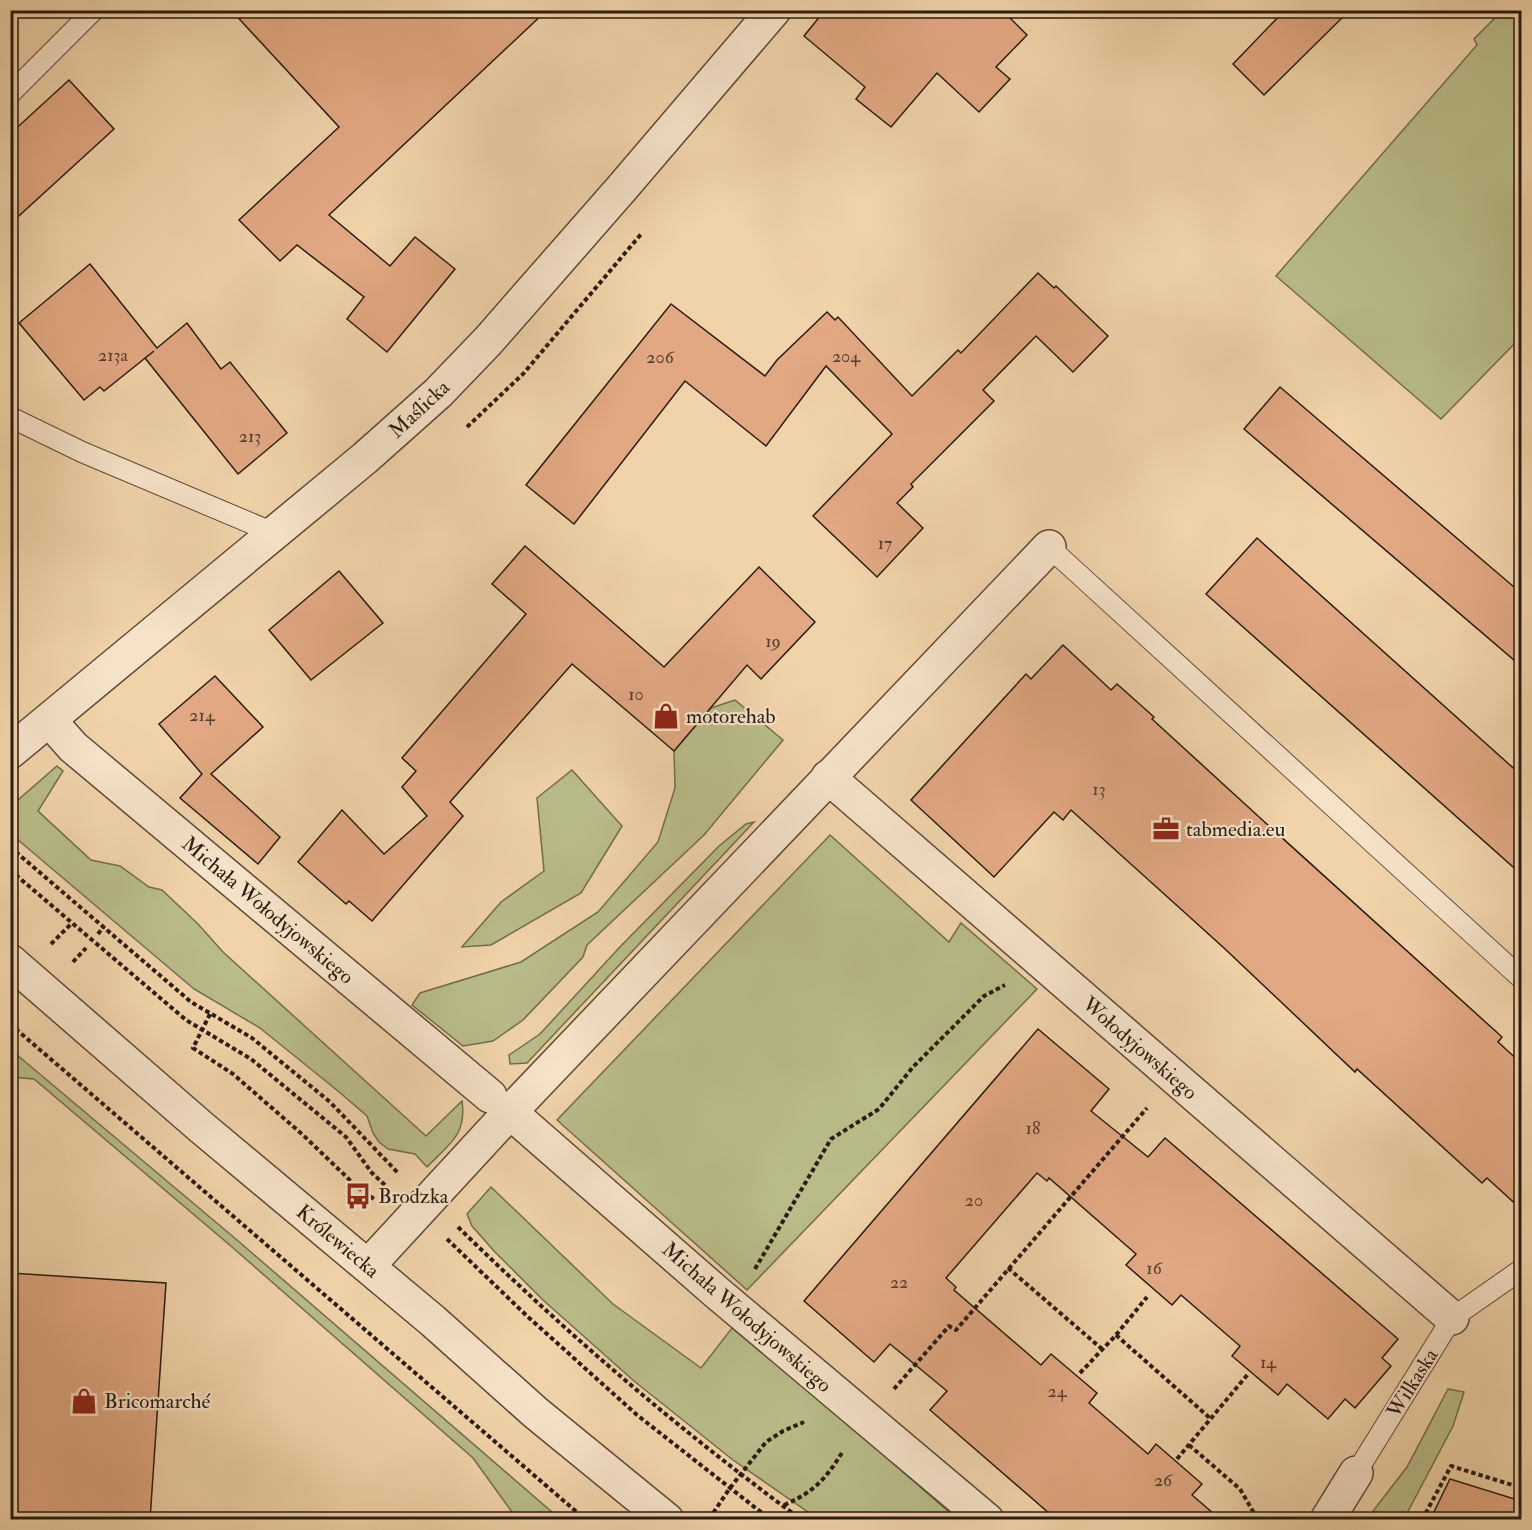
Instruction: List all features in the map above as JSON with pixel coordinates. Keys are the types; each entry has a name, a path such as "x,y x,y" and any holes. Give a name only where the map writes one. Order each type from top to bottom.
{"street":[{"name":"Maślicka","path":"10,752 365,458 438,393 496,332 774,10"},
{"path":"368,1266 500,1104 828,777 1049,547"},
{"name":"Michała Wołodyjowskiego","path":"50,721 74,747 500,1104 733,1306 987,1520"},
{"name":"Wołodyjowskiego","path":"828,777 1452,1318"},
{"name":"Królewiecka","path":"10,961 201,1127 368,1266 536,1413 667,1520"},
{"name":"Wilkaska","path":"1327,1520 1356,1473"}],"lane":[{"path":"10,94 94,10"},
{"path":"10,417 81,452 274,533"},
{"path":"1049,547 1521,979"},
{"name":"Wilkaska","path":"1356,1473 1452,1318 1521,1269"}],"path":[{"path":"10,847 104,927 98,934"},
{"path":"10,870 72,923 49,946"},
{"path":"70,965 86,948"},
{"path":"733,1306 831,1139 879,1109 913,1067 984,996 1002,986 1054,973"},
{"path":"210,1013 193,1048 233,1074 303,1135 357,1187"},
{"path":"10,1024 586,1520"},
{"path":"901,1381 949,1326 956,1330 1146,1108"},
{"path":"1008,1268 1102,1349"},
{"path":"1080,1373 1116,1335 1146,1298"},
{"path":"1116,1335 1211,1419"},
{"path":"1177,1459 1248,1374"},
{"path":"708,1520 766,1442 783,1431 829,1412 842,1398"},
{"path":"783,1506 816,1488 867,1419"},
{"path":"1189,1445 1240,1489 1258,1520"},
{"path":"1422,1520 1450,1466 1521,1488"}],"green space":[{"path":"1502,11 1521,11 1521,337 1441,419 1276,276 1477,45 1474,39"},
{"path":"735,700 783,740 704,835 587,945 583,957 523,1020 493,1041 463,1046 412,1005 420,993 521,962 598,912 658,842 675,788 674,751 711,708"},
{"path":"57,766 63,771 38,811 91,860 120,866 149,887 162,890 198,924 223,952 426,1136 462,1101 463,1113 459,1131 449,1145 427,1167 415,1154 388,1149 379,1142 367,1116 338,1091 260,1028 194,989 11,834 11,806"},
{"path":"572,770 622,826 581,893 491,945 462,947 501,902 544,871 537,798"},
{"path":"754,822 527,1063 510,1064 509,1055 540,1034 618,949 719,846 746,824"},
{"path":"830,835 949,942 961,923 1037,989 747,1290 557,1120"},
{"path":"10,1049 237,1240 560,1519 517,1519 473,1458 232,1247 34,1079 11,1077"},
{"path":"491,1187 613,1304 701,1368 732,1328 827,1406 957,1519 818,1519 733,1460 634,1381 543,1300 494,1251 472,1226 467,1214"},
{"path":"1448,1389 1464,1392 1453,1426 1404,1519 1367,1519 1407,1467"}],"building":[{"path":"231,10 547,10 329,215 390,266 415,237 455,269 387,352 347,319 364,297 297,245 280,261 239,220 339,127"},
{"path":"825,10 1002,10 1027,35 996,67 1010,79 979,112 937,73 891,127 856,99 865,87 804,36"},
{"path":"1285,10 1350,10 1264,95 1233,64"},
{"path":"69,80 114,129 10,224 10,134"},
{"path":"90,264 157,348 187,323 221,369 230,362 287,433 238,474 145,358 104,391 100,387 84,400 19,323"},
{"path":"1038,273 1054,288 1056,286 1108,336 1073,372 1036,336 983,390 994,401 911,484 913,487 897,503 923,528 877,577 813,516 892,434 826,366 766,446 685,381 574,524 526,485 671,304 765,376 777,360 827,312 835,320 838,317 912,396 958,350 961,353"},
{"path":"1280,387 1521,593 1521,666 1244,429"},
{"path":"1257,538 1521,775 1521,874 1206,594"},
{"path":"525,546 664,667 759,567 815,622 761,679 747,665 674,751 572,664 450,802 463,816 372,921 349,901 346,904 298,862 342,810 384,854 427,816 402,787 416,771 402,758 526,614 492,584"},
{"path":"339,571 383,623 311,680 269,630"},
{"path":"1063,645 1111,690 1117,684 1154,717 1152,719 1502,1037 1498,1042 1521,1063 1521,1209 1487,1178 1482,1183 1357,1069 1355,1072 1224,948 1071,810 1063,820 1054,812 994,877 911,800 1026,674 1031,679"},
{"path":"215,676 263,727 211,774 280,837 258,864 180,798 202,774 159,724"},
{"path":"1038,1029 1109,1089 1091,1111 1148,1157 1165,1138 1398,1339 1382,1358 1391,1366 1355,1408 1345,1399 1328,1419 1287,1384 1278,1395 1232,1356 1240,1346 1181,1295 1172,1305 1126,1265 1136,1254 1049,1178 1047,1181 1037,1173 946,1278 956,1287 954,1290 1041,1365 1051,1354 1097,1393 1089,1403 1148,1454 1156,1444 1202,1484 1192,1495 1221,1520 1057,1520 930,1410 947,1391 890,1344 874,1362 804,1301"},
{"name":"Bricomarché","path":"10,1273 166,1283 150,1520 10,1520"},
{"path":"1450,1479 1521,1501 1521,1520 1430,1520"}],"place":[{"name":"motorehab","path":"666,716"},
{"name":"tabmedia.eu","path":"1166,829"},
{"name":"Brodzka","path":"358,1196"},
{"name":"Bricomarché","path":"84,1401"}]}
